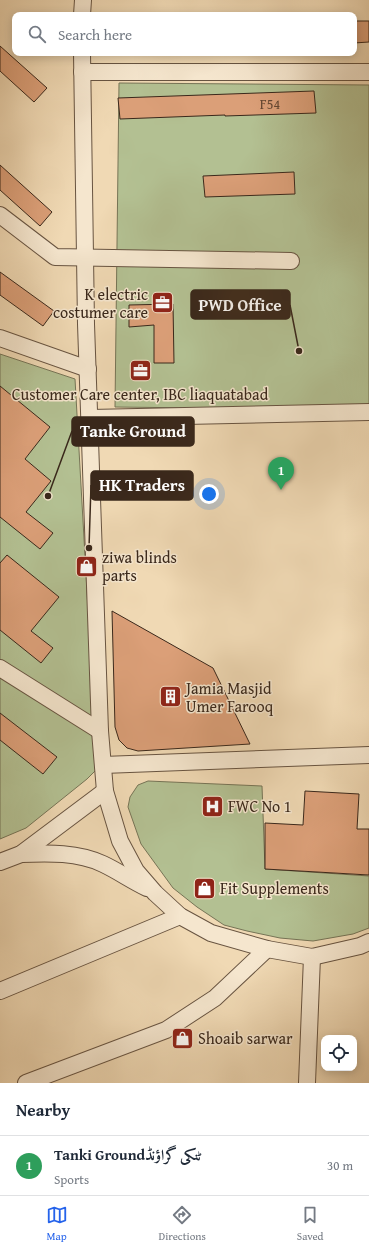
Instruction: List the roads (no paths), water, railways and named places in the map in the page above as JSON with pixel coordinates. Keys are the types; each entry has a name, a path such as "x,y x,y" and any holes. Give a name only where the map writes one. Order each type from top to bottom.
{"street":[{"path":"82,12 83,0"},
{"path":"82,56 84,258 100,731 105,791 120,841 136,872 155,893 180,916 211,933 268,948 312,957 360,946 369,942"},
{"path":"82,72 369,72"},
{"path":"0,215 55,257 291,261"},
{"path":"0,338 88,369"},
{"path":"90,418 369,412"},
{"path":"0,668 100,731"},
{"path":"103,765 369,755"},
{"path":"0,862 21,854 105,791"},
{"path":"21,854 76,856 102,864 155,893"},
{"path":"0,991 180,916"},
{"path":"26,1083 166,1030 215,998 268,948"},
{"path":"307,1083 312,957"}],"place":[{"name":"K electric costumer care","path":"163,303"},
{"name":"PWD Office","path":"299,351"},
{"name":"Customer Care center, IBC liaquatabad","path":"140,371"},
{"name":"Tanki Groundٹنکی گراؤنڈ","path":"281,490"},
{"name":"Tanke Ground","path":"48,496"},
{"name":"HK Traders","path":"89,548"},
{"name":"ziwa blinds parts","path":"86,566"},
{"name":"Jamia Masjid Umer Farooq","path":"171,697"},
{"name":"FWC No 1","path":"212,806"},
{"name":"Fit Supplements","path":"205,888"},
{"name":"Shoaib sarwar","path":"183,1038"}]}
